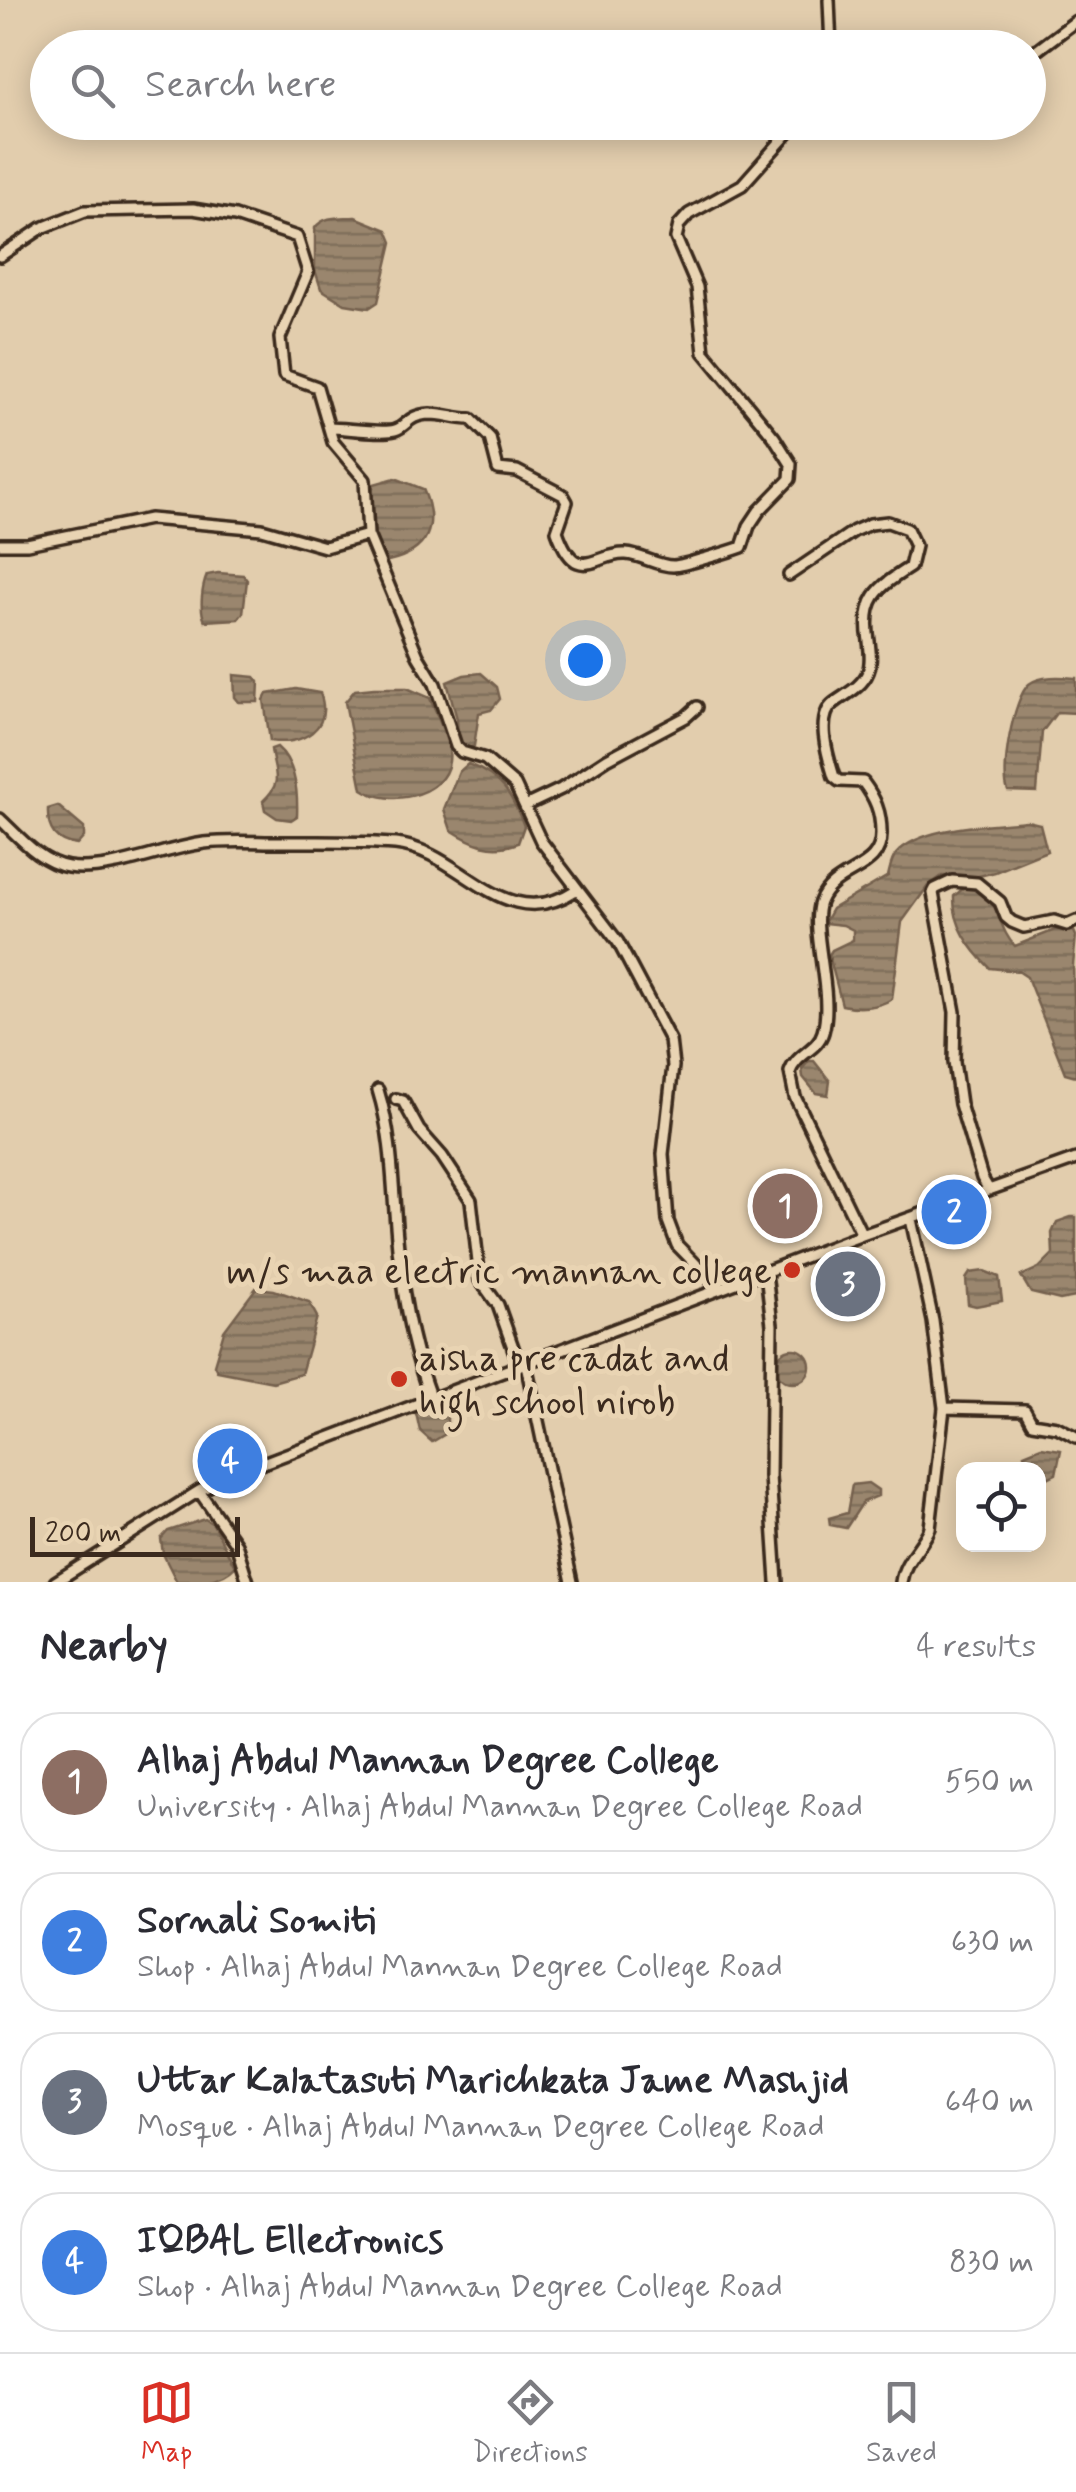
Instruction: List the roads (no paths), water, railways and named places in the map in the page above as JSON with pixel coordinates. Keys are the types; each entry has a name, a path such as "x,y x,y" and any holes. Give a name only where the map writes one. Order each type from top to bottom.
{"street":[{"path":"829,0 830,30"},
{"path":"1046,44 1076,21"},
{"path":"329,428 392,431 407,420 428,414 471,419 490,438 498,469 517,471 563,496 566,502 557,531 571,556 581,562 588,564 630,554 675,566 742,547 749,526 790,479 791,464 774,437 704,352 697,287 676,238 679,224 689,214 742,185 782,140"},
{"path":"0,256 42,228 85,211 192,209 234,216 297,238 308,272 280,338 284,374 316,387 333,442 365,480 368,535 418,656 435,684 456,746 486,760 515,785 541,841 627,956 670,1040 673,1066 663,1167 668,1221 676,1245 720,1288"},
{"path":"0,544 27,544 150,519 262,529 326,547 368,535"},
{"path":"788,575 854,531 881,522 907,529 915,546 910,567 876,590 866,618 871,654 867,675 832,704 824,720 834,776 839,781 863,782 878,805 882,838 880,851 838,879 818,906 826,1016 819,1042 796,1060 790,1072 794,1097 862,1235"},
{"path":"525,806 686,718 697,706"},
{"path":"0,820 44,857 68,867 102,866 224,841 400,844 428,852 501,899 554,903 576,890"},
{"path":"989,1190 960,1104 954,1062 956,1012 933,893 935,888 952,881 977,884 1000,902 1006,918 1024,927 1076,921"},
{"path":"378,1090 392,1153 399,1257 408,1316 431,1399"},
{"path":"396,1099 403,1101 419,1130 471,1200 480,1280 498,1305 514,1353 526,1364 572,1582"},
{"path":"55,1582 199,1490 229,1476 720,1288 1076,1159"},
{"path":"902,1582 909,1559 930,1528 944,1408 932,1321 911,1219"},
{"path":"766,1273 772,1324 770,1476 777,1582"},
{"path":"944,1408 1025,1410 1032,1423 1057,1427 1076,1437"},
{"path":"199,1490 236,1544 248,1582"}],"place":[{"name":"Alhaj Abdul Mannan Degree College","path":"785,1206"},
{"name":"Sornali Somiti","path":"954,1212"},
{"name":"m/s maa electric mannan college","path":"792,1270"},
{"name":"Uttar Kalatasuti Marichkata Jame Mashjid","path":"848,1284"},
{"name":"aisha pre cadat and high school nirob","path":"399,1379"},
{"name":"IQBAL Ellectronics","path":"230,1461"}]}
